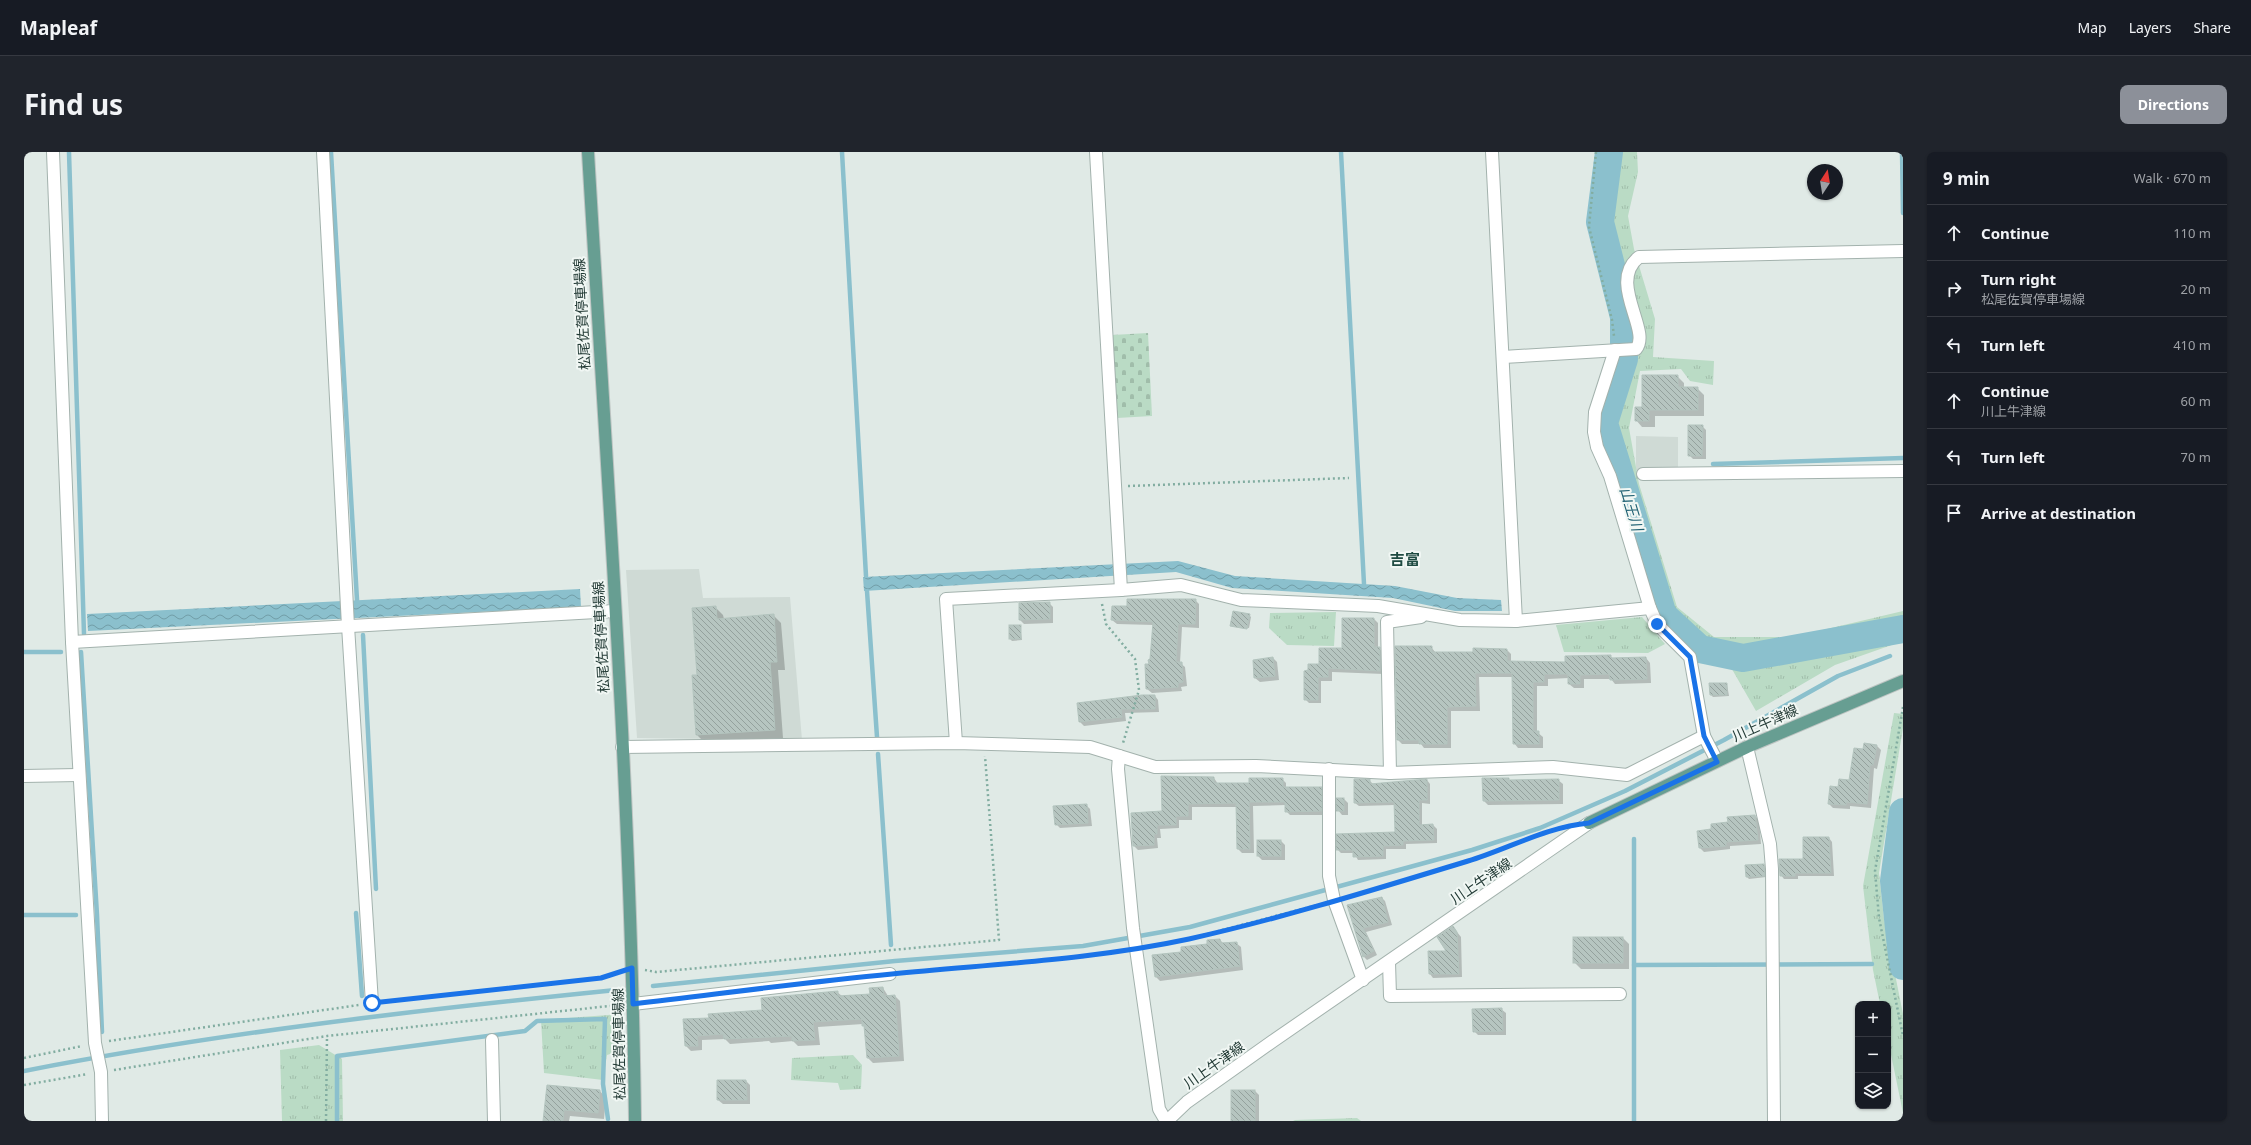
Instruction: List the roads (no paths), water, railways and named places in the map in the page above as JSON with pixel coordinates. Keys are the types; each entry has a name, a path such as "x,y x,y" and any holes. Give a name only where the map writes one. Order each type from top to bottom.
{"main road":[{"name":"松尾佐賀停車場線","path":"588,152 622,747 632,968 635,1121"},
{"name":"川上牛津線","path":"1589,823 1747,747 1903,681"}],"street":[{"path":"53,152 78,775 95,1043 101,1072 102,1121"},
{"path":"323,152 346,596 372,1003"},
{"path":"1096,152 1121,585"},
{"path":"1492,152 1516,620"},
{"path":"1503,357 1636,349 1640,339 1626,282 1632,262 1639,257 1897,251"},
{"path":"1615,350 1595,412 1594,432 1597,447 1610,476 1650,608 1657,624 1690,657 1704,736 1717,762"},
{"path":"1643,474 1901,471"},
{"path":"956,743 946,599 1100,591 1121,585 1180,585 1241,600 1378,606 1460,620 1516,620 1650,608"},
{"path":"72,642 348,624 614,611"},
{"path":"1390,773 1387,622 1433,615"},
{"path":"622,747 956,743 1090,747 1155,767 1256,766 1390,773 1552,768 1627,775 1704,736"},
{"path":"1747,747 1770,844 1772,869 1774,1121"},
{"path":"1119,756 1118,769 1133,928 1159,1109 1167,1121"},
{"path":"1329,769 1329,876 1334,900 1363,980"},
{"path":"24,776 78,775"},
{"name":"川上牛津線","path":"1167,1121 1194,1097 1589,823"},
{"path":"1389,962 1390,996 1620,994"},
{"path":"633,1004 890,974"},
{"path":"492,1040 494,1121"}],"water":[{"path":"1178,561 1235,576 1395,586 1457,598 1501,600 1502,611 1455,611 1393,598 1232,588 1176,572 864,591 863,577"},
{"path":"580,589 581,607 88,631 87,614"}],"waterway":[{"path":"69,152 84,634"},
{"path":"331,152 357,600"},
{"path":"842,152 866,576"},
{"path":"1341,152 1364,584"},
{"name":"山王川","path":"1609,152 1600,222 1624,317 1624,359 1604,423 1663,615 1700,649 1743,658 1903,629"},
{"path":"1902,152 1903,213"},
{"path":"1713,464 1903,458"},
{"path":"867,591 877,737"},
{"path":"363,635 376,889"},
{"path":"24,652 61,652"},
{"path":"81,652 97,915 102,1032"},
{"path":"653,986 895,961 1083,946 1190,927 1472,850 1540,828 1625,791 1724,740 1838,676 1890,656"},
{"path":"878,754 891,945"},
{"name":"山王川","path":"1903,812 1894,881 1903,966"},
{"path":"1634,839 1634,1121"},
{"path":"356,913 362,996"},
{"path":"24,915 76,915"},
{"path":"1634,965 1872,964"},
{"path":"24,1071 97,1057 245,1034 393,1014 616,990"},
{"path":"337,1121 337,1056 525,1031 537,1021 605,1019 603,1084 608,1119"}],"district":[{"name":"吉富","path":"1405,560"}]}
